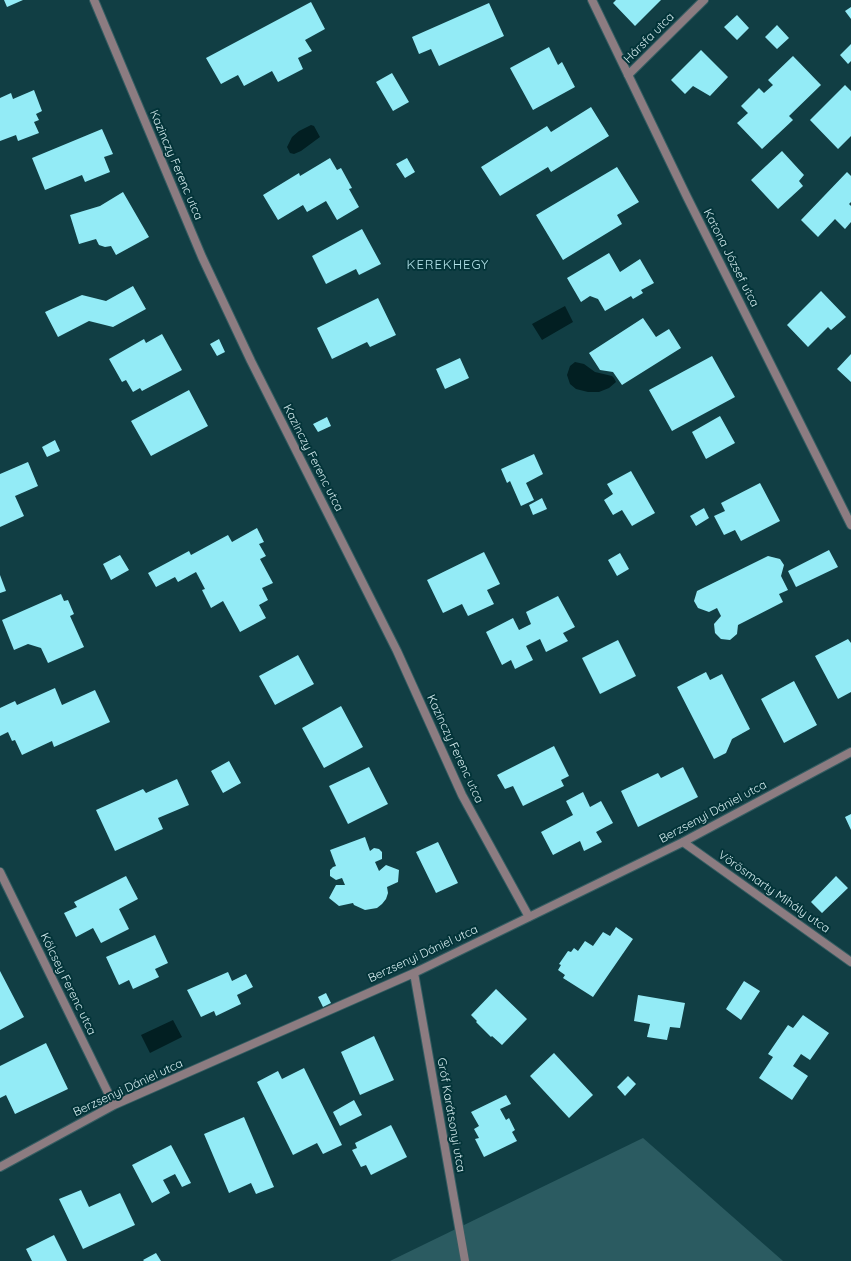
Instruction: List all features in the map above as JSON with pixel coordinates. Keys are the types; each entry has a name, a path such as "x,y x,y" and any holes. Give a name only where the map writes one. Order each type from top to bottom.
{"street":[{"name":"Kazinczy Ferenc utca","path":"94,0 193,236 248,354 396,650 462,795 529,917"},
{"name":"Katona József utca","path":"592,0 687,197 851,525"},
{"name":"Hársfa utca","path":"628,75 704,0"},
{"name":"Berzsenyi Dániel utca","path":"0,1167 114,1105 414,974 683,842 851,752"},
{"name":"Vörösmarty Mihály utca","path":"683,842 851,962"},
{"name":"Kölcsey Ferenc utca","path":"0,872 114,1105"},
{"name":"Gróf Karátsonyi utca","path":"414,974 465,1261"}],"shaded area":[{"path":"311,125 314,126 320,137 301,151 294,154 290,153 287,147 292,137 299,131"},
{"path":"565,306 573,322 542,340 532,324"},
{"path":"575,362 584,364 595,372 612,376 616,382 609,388 599,392 588,392 576,389 570,384 567,375 570,366"},
{"path":"173,1020 182,1037 150,1053 141,1035"},
{"path":"643,1138 783,1261 390,1261"}],"building":[{"path":"4,0 23,0 7,7"},
{"path":"616,0 661,0 635,26 613,3"},
{"path":"311,2 325,29 305,40 312,51 298,58 303,69 278,82 272,71 244,86 238,75 221,84 206,58"},
{"path":"489,3 504,36 439,66 431,49 419,54 412,37"},
{"path":"851,7 851,19 845,11"},
{"path":"737,15 749,28 737,40 724,27"},
{"path":"777,25 789,38 777,49 765,37"},
{"path":"851,44 851,61 848,64 840,55"},
{"path":"549,47 558,65 562,62 575,87 533,110 510,68"},
{"path":"701,50 728,77 710,96 693,86 685,94 671,80"},
{"path":"793,56 821,85 789,116 793,120 762,149 737,123 748,113 741,106 759,88 764,93 773,85 768,80"},
{"path":"392,73 409,102 393,111 376,82"},
{"path":"845,85 851,91 851,136 838,149 810,120"},
{"path":"34,90 42,111 36,114 39,120 34,122 39,133 18,141 16,135 0,141 0,98 11,93 13,99"},
{"path":"591,107 609,136 551,172 548,167 500,196 481,167 547,126 551,132"},
{"path":"102,129 113,154 104,157 110,172 85,182 82,175 45,190 32,158"},
{"path":"782,151 804,175 799,181 803,186 778,209 751,180"},
{"path":"330,158 337,170 341,168 352,188 349,189 359,207 337,220 326,201 307,212 303,205 278,220 263,195 299,173 300,176"},
{"path":"407,158 415,172 405,178 396,164"},
{"path":"617,167 639,202 617,215 622,224 563,260 536,215"},
{"path":"847,172 851,176 851,202 849,204 851,206 851,222 845,229 835,219 818,237 801,220"},
{"path":"123,192 149,237 116,255 111,246 105,247 99,245 96,239 79,244 70,215 100,206"},
{"path":"362,229 381,264 359,275 356,269 326,284 312,256"},
{"path":"609,253 620,272 640,259 654,283 641,290 643,293 633,299 631,296 605,311 598,299 590,296 581,302 567,278"},
{"path":"133,286 146,309 113,327 89,321 58,337 45,312 82,295 106,301"},
{"path":"821,291 846,317 831,330 828,327 808,347 787,325"},
{"path":"378,298 396,335 370,347 367,342 332,359 317,328"},
{"path":"643,318 656,337 669,329 681,348 622,385 613,372 600,370 589,353"},
{"path":"162,334 182,370 142,391 140,388 133,392 126,380 122,382 109,359 144,339 146,343"},
{"path":"219,339 225,352 217,356 210,344"},
{"path":"851,354 851,382 837,369"},
{"path":"712,356 735,397 672,431 649,390"},
{"path":"460,358 469,378 445,389 436,369"},
{"path":"189,390 208,426 151,456 131,421"},
{"path":"720,416 735,443 706,459 692,432"},
{"path":"327,417 331,426 318,432 313,424"},
{"path":"55,440 60,451 47,457 42,447"},
{"path":"534,454 543,474 526,483 534,500 521,506 510,481 507,483 501,469"},
{"path":"28,462 38,486 15,496 24,516 0,527 0,474"},
{"path":"631,471 655,513 632,526 622,510 613,515 604,500 613,494 607,484"},
{"path":"760,483 780,521 741,541 735,530 724,535 714,516 725,511 721,503"},
{"path":"542,498 547,509 533,515 529,505"},
{"path":"704,508 709,518 696,526 690,516"},
{"path":"257,528 264,542 259,544 266,556 260,559 273,583 262,588 268,600 259,605 266,618 240,632 223,601 211,608 202,590 205,589 196,572 178,582 175,577 156,587 148,573 189,551 191,555 228,535 232,542"},
{"path":"829,550 838,567 796,587 788,571"},
{"path":"484,552 500,584 487,590 494,604 468,616 462,604 443,613 427,580"},
{"path":"620,553 629,569 617,576 608,560"},
{"path":"120,555 129,570 111,580 103,564"},
{"path":"768,556 780,559 784,565 781,576 788,590 779,594 783,602 738,625 737,634 730,640 721,639 715,633 714,624 721,616 717,608 709,612 698,608 694,601 697,591"},
{"path":"0,575 6,591 0,593"},
{"path":"61,594 64,601 68,600 74,614 70,616 84,647 48,663 41,648 28,644 14,650 2,620"},
{"path":"558,596 575,627 563,633 568,641 546,652 540,639 526,646 533,660 515,669 511,660 502,665 486,632 513,618 519,630 531,624 526,612"},
{"path":"848,639 851,643 851,692 838,699 815,656"},
{"path":"618,640 636,676 600,694 582,658"},
{"path":"298,655 314,684 275,705 259,676"},
{"path":"706,672 710,680 722,674 750,729 732,739 726,753 714,759 677,687"},
{"path":"794,681 817,725 784,743 761,699"},
{"path":"55,688 62,705 95,690 110,722 54,747 52,741 22,755 15,740 12,741 8,732 0,736 0,708 15,701 17,705"},
{"path":"341,706 363,747 324,768 302,728"},
{"path":"554,746 569,776 561,780 564,786 523,806 513,786 505,789 497,775"},
{"path":"229,761 241,783 223,793 211,771"},
{"path":"369,767 388,804 348,824 329,786"},
{"path":"683,767 698,797 638,827 621,791 658,773 661,778"},
{"path":"177,779 189,805 158,818 163,829 115,851 96,810 143,789 146,793"},
{"path":"583,792 590,807 601,801 613,823 596,832 602,842 584,851 580,841 553,855 541,832 573,815 566,801"},
{"path":"851,814 851,830 845,817"},
{"path":"365,837 370,851 374,848 379,849 382,852 382,859 375,862 379,871 386,865 399,870 398,882 387,887 388,893 386,899 377,908 365,910 354,905 353,903 339,906 329,898 336,885 345,885 342,878 336,880 330,876 330,870 336,866 330,850"},
{"path":"438,842 458,883 436,893 416,852"},
{"path":"126,876 138,899 119,909 129,929 101,943 93,928 76,937 64,913 77,907 74,902"},
{"path":"836,876 848,888 822,913 811,902"},
{"path":"616,927 633,939 593,997 563,978 565,975 558,970 561,965 559,964 568,951 571,952 574,948 578,951 585,941 593,946 603,932 610,936"},
{"path":"155,935 168,963 155,969 159,977 133,989 129,980 119,985 106,957"},
{"path":"0,971 24,1017 0,1030"},
{"path":"228,972 232,981 246,974 253,987 237,995 241,1004 216,1016 214,1011 201,1017 187,990"},
{"path":"744,981 760,991 741,1020 726,1009"},
{"path":"496,989 527,1019 502,1045 492,1036 491,1037 471,1015"},
{"path":"326,993 331,1003 323,1007 318,997"},
{"path":"638,995 685,1003 680,1028 670,1027 667,1040 647,1037 650,1024 634,1021"},
{"path":"803,1015 829,1033 810,1060 801,1054 793,1066 808,1076 792,1100 759,1078 773,1057 768,1054 788,1025 793,1028"},
{"path":"374,1036 394,1080 360,1095 341,1052"},
{"path":"46,1043 68,1089 15,1114 6,1095 0,1098 0,1066"},
{"path":"554,1053 593,1095 569,1118 530,1076"},
{"path":"304,1068 342,1145 323,1154 317,1143 293,1155 257,1082 278,1071 282,1079"},
{"path":"628,1076 636,1084 625,1096 617,1087"},
{"path":"506,1095 511,1104 500,1109 506,1120 509,1118 515,1130 512,1132 517,1141 484,1157 475,1139 479,1138 474,1129 479,1126 471,1112"},
{"path":"354,1100 362,1115 340,1126 333,1112"},
{"path":"244,1117 274,1187 256,1194 251,1183 229,1193 204,1134"},
{"path":"391,1125 407,1157 371,1175 366,1165 361,1167 352,1150 357,1148 355,1143"},
{"path":"171,1145 191,1183 182,1187 175,1174 163,1180 170,1193 152,1203 132,1165"},
{"path":"81,1190 89,1207 120,1193 135,1225 83,1249 59,1199"},
{"path":"54,1235 67,1261 32,1261 26,1249"},
{"path":"156,1253 161,1261 143,1260"}],"district":[{"name":"KEREKHEGY","path":"448,265"}]}
